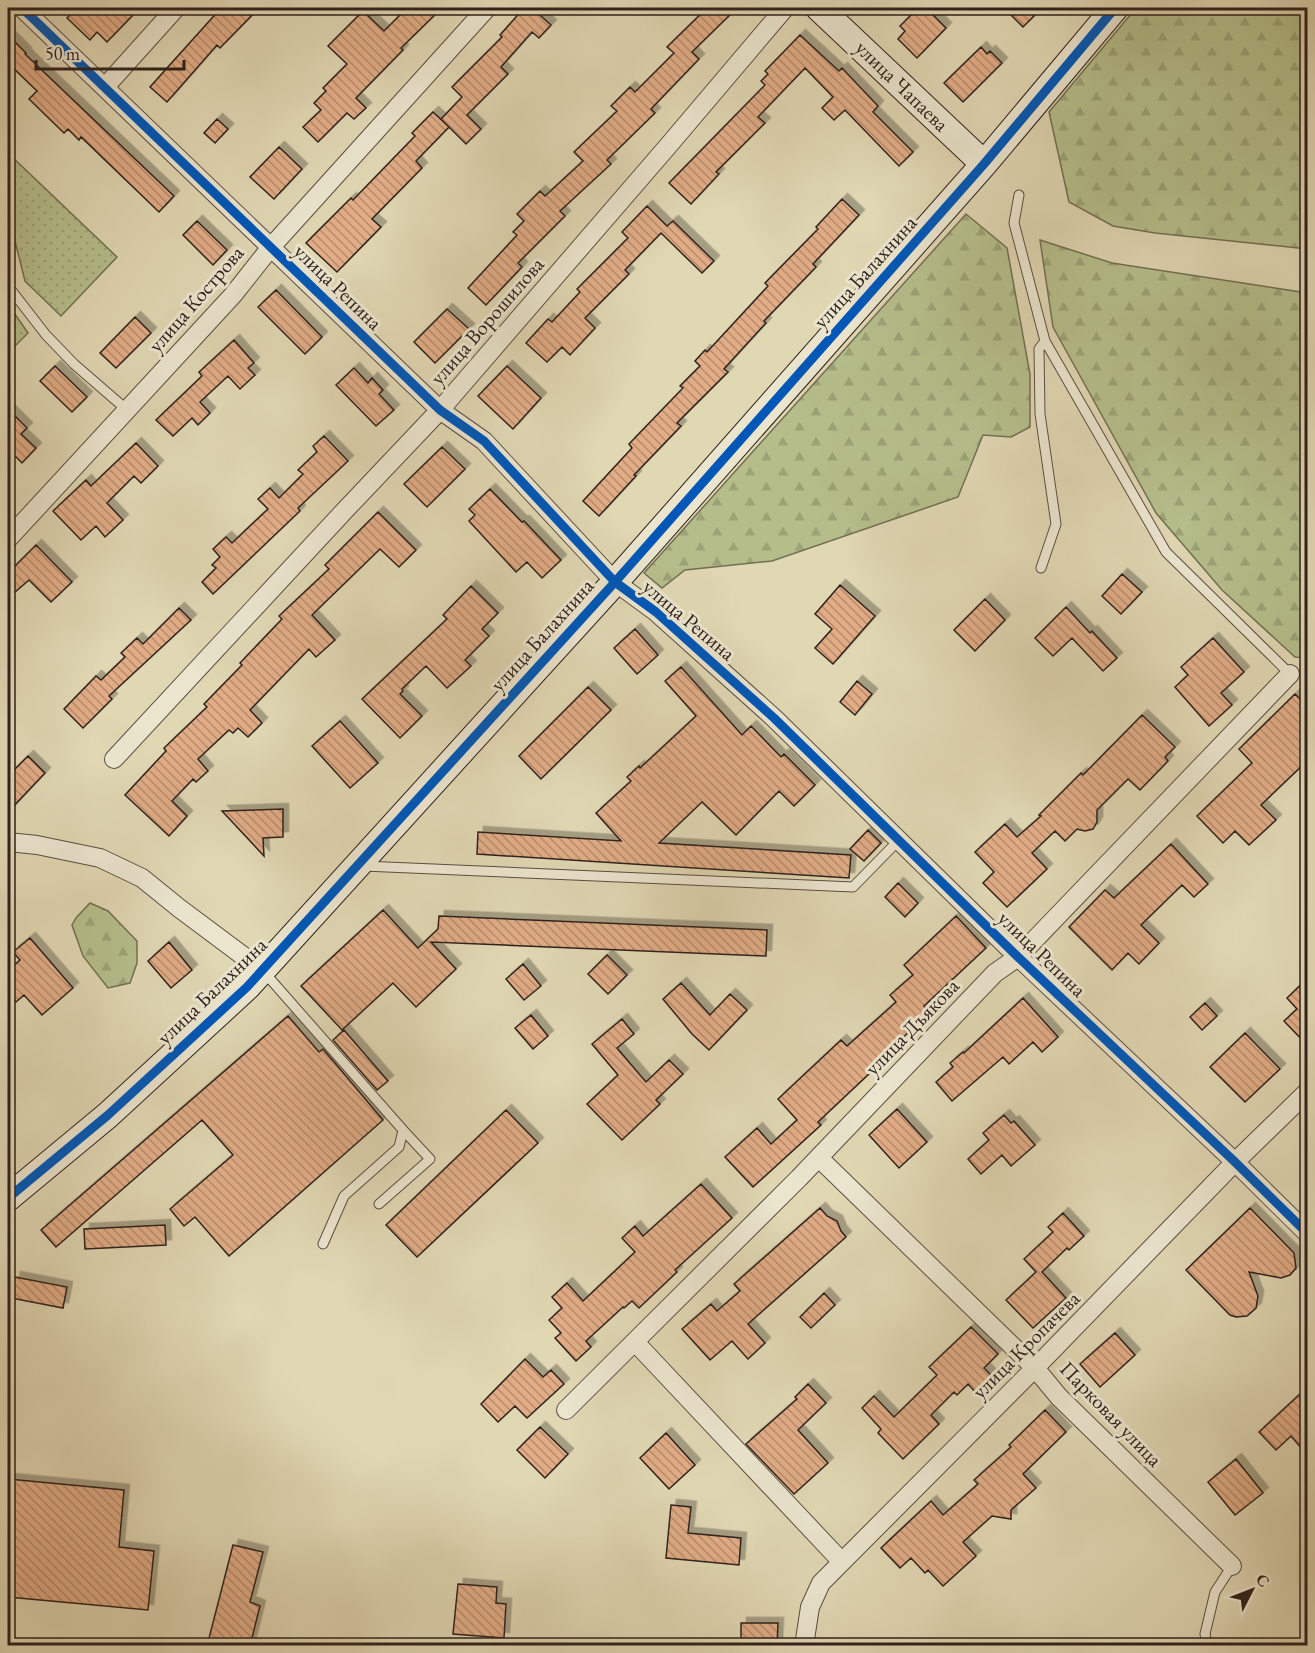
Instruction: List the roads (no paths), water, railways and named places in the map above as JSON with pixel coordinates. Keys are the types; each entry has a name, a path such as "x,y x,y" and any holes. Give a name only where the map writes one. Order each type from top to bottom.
{"street":[{"name":"улица Репина","path":"22,8 440,410 484,441 615,582 656,612 774,718 1018,957 1308,1234"},
{"path":"105,87 176,8"},
{"name":"улица Кострова","path":"8,538 232,295 271,247 487,8"},
{"name":"улица Ворошилова","path":"114,759 440,410 785,8"},
{"name":"улица Чапаева","path":"819,8 984,164"},
{"name":"улица Балахнина","path":"8,1198 108,1115 262,970 615,582 984,164 1115,8"},
{"name":"улица Дъякова","path":"566,1410 819,1158 995,973 1018,957 1290,675"},
{"path":"8,842 37,845 100,858 142,878 262,970"},
{"name":"улица Кропачева","path":"804,1646 810,1607 821,1583 1035,1368 1235,1162 1308,1092"},
{"name":"Парковая улица","path":"819,1158 1035,1368 1059,1396 1232,1566"},
{"path":"635,1342 842,1562"}],"lane":[{"path":"1019,195 1014,223 1045,341 1166,552 1290,675"},
{"path":"8,286 46,335 74,364 127,410"},
{"path":"1041,568 1056,524 1040,414 1039,349 1045,341"},
{"path":"357,866 853,887 899,840"},
{"path":"262,970 430,1159 379,1204"},
{"path":"323,1244 344,1196 399,1147 403,1130"},
{"name":"Парковая улица","path":"1207,1646 1205,1634 1215,1592 1232,1566"}]}
